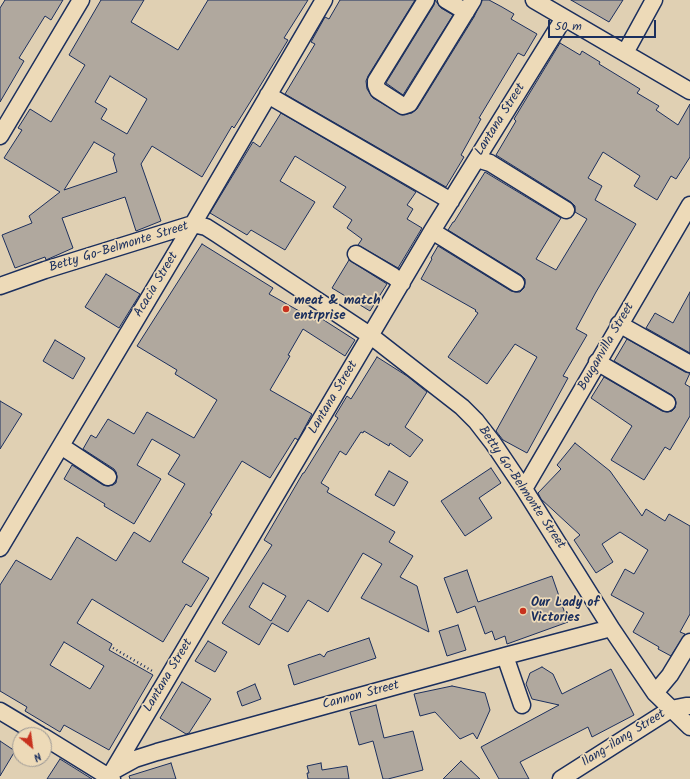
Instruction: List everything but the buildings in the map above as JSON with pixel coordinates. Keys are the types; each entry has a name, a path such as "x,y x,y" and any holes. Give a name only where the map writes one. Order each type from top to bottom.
{"street":[{"path":"0,136 81,0"},
{"name":"Acacia Street","path":"0,548 193,224 324,0"},
{"path":"426,0 376,81 378,90 403,106 409,104 470,6 446,0"},
{"path":"534,0 690,91"},
{"path":"625,53 654,0"},
{"name":"Lantana Street","path":"111,776 432,231 564,18"},
{"path":"268,95 451,200"},
{"path":"477,159 490,163 566,210"},
{"name":"Bouganvilla Street","path":"524,489 690,205"},
{"name":"Betty Go-Belmonte Street","path":"0,286 45,270 193,224 206,227 217,234 371,336 462,407 493,444 524,489 655,693 690,727"},
{"path":"432,231 516,283"},
{"path":"356,254 402,283"},
{"path":"620,324 690,364"},
{"path":"597,362 667,403"},
{"path":"61,446 108,477"},
{"name":"Cannon Street","path":"111,776 135,759 157,752 612,628"},
{"path":"655,693 670,675 690,642"},
{"path":"506,656 522,705"},
{"name":"Ilang-ilang Street","path":"561,779 671,709 690,706"},
{"path":"0,710 27,727"},
{"path":"52,742 111,776"}],"path":[{"path":"113,648 167,680"}],"place":[{"name":"meat & match entrprise","path":"286,309"},
{"name":"Our Lady of Victories","path":"523,611"}]}
